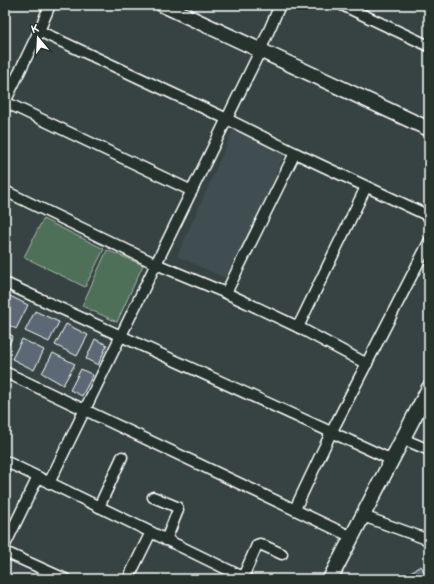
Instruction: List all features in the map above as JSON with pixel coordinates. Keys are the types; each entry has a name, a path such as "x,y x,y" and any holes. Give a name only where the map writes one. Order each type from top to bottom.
{"street":[{"path":"50,5 5,102 192,191"},
{"path":"163,5 429,129"},
{"path":"49,482 227,119 280,5"},
{"path":"342,5 429,46"},
{"path":"39,31 429,216"},
{"path":"226,293 296,154"},
{"path":"298,327 366,187"},
{"path":"5,191 156,264 226,293 298,327 367,364"},
{"path":"295,510 331,433 429,242"},
{"path":"5,283 392,460"},
{"path":"5,372 352,537"},
{"path":"330,579 429,388"},
{"path":"403,439 429,450"},
{"path":"99,507 122,457"},
{"path":"5,461 245,578 257,545 260,544 282,554"},
{"path":"5,545 38,477"},
{"path":"153,497 177,507 178,510 166,540"},
{"path":"363,516 429,540"},
{"path":"128,579 151,532"},
{"path":"5,552 58,578"}],"shaded area":[{"path":"236,124 288,147 229,280 177,256"}],"green space":[{"path":"43,219 104,249 85,287 24,257"},
{"path":"107,250 143,265 117,322 82,306"}],"building":[{"path":"6,294 28,305 16,329 5,323"},
{"path":"35,311 59,322 49,342 25,331"},
{"path":"66,324 88,335 77,356 55,345"},
{"path":"5,332 13,336 5,353"},
{"path":"22,339 44,350 34,370 12,359"},
{"path":"95,339 107,345 98,365 86,359"},
{"path":"53,353 75,364 63,385 42,373"},
{"path":"81,369 93,375 82,396 70,390"},
{"path":"421,566 429,579 398,579"}]}
